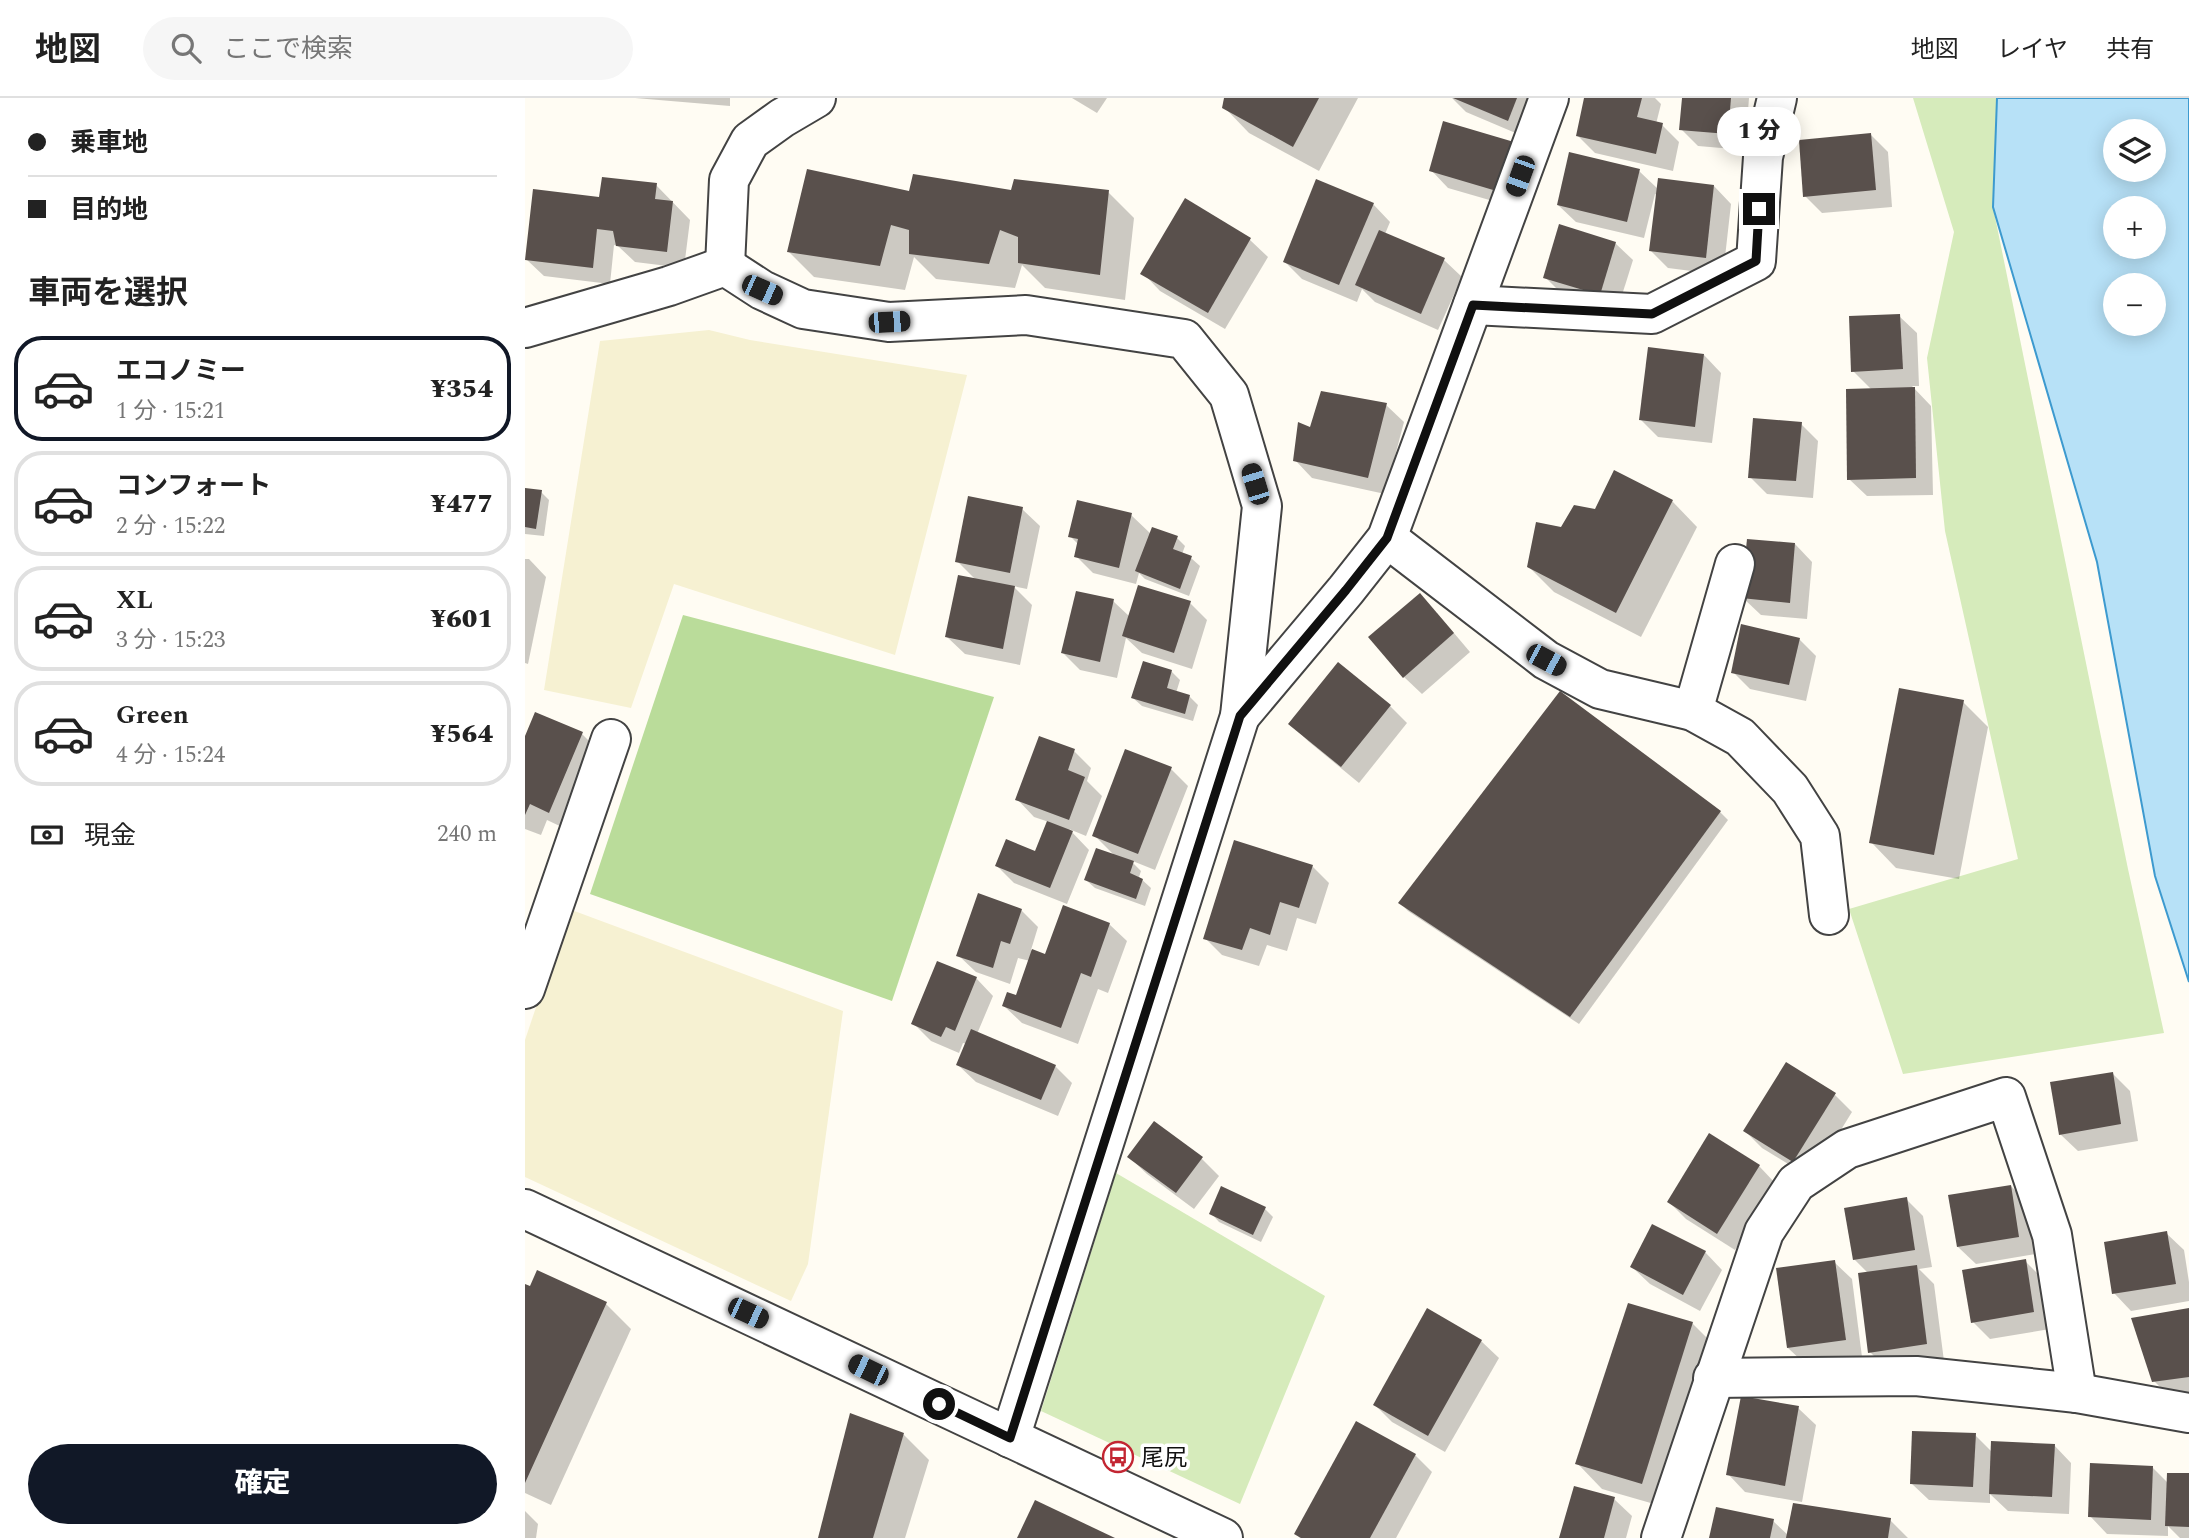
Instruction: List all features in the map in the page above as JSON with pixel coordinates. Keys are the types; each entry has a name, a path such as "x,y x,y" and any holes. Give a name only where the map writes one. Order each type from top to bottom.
{"street":[{"path":"725,266 729,180 750,141 816,98"},
{"path":"1240,716 1387,538 1549,98"},
{"path":"1473,305 1652,314 1756,261 1763,157 1777,98"},
{"path":"525,327 669,286 725,266"},
{"path":"725,266 762,290 803,309 889,322 1026,316 1184,339 1229,395 1262,506 1240,716 1010,1438"},
{"path":"1387,538 1546,660 1600,689 1693,712 1740,737 1790,789 1820,836 1829,915"},
{"path":"1693,712 1735,564"},
{"path":"525,989 611,739"},
{"path":"1661,1538 1763,1232 1796,1183 1847,1149 2007,1097 2052,1235 2077,1393"},
{"path":"525,1209 1223,1538"},
{"path":"1713,1378 1916,1376 2077,1393 2189,1413"}],"shaded area":[{"path":"709,330 750,340 967,375 895,655 674,584 631,708 544,690 600,341"},
{"path":"569,909 843,1011 808,1264 791,1301 525,1177 525,1040"}],"green space":[{"path":"1913,98 1997,98 1993,207 2164,1033 1903,1074 1849,909 2018,859 1945,531 1927,358 1954,232"},
{"path":"683,615 994,697 892,1001 590,894"},
{"path":"1116,1173 1325,1296 1240,1504 1041,1411"}],"water":[{"path":"1997,98 2189,98 2189,982 2155,876 2097,562 1993,207"}],"building":[{"path":"1224,98 1319,98 1293,147 1222,108"},
{"path":"1453,98 1517,98 1508,121"},
{"path":"1584,98 1642,98 1637,117 1663,123 1656,154 1576,136"},
{"path":"1682,98 1731,98 1728,134 1679,130"},
{"path":"1443,121 1514,142 1500,192 1429,171"},
{"path":"1871,133 1876,190 1803,197 1799,140"},
{"path":"1569,152 1640,169 1627,222 1557,205"},
{"path":"807,169 909,191 913,174 1011,190 1014,179 1109,190 1100,275 1018,263 1018,237 1000,230 989,264 909,254 909,230 891,225 880,266 787,252"},
{"path":"602,177 657,183 655,199 673,201 667,252 616,246 613,231 597,229 593,268 525,260 533,189 599,197"},
{"path":"1658,178 1714,185 1706,258 1649,251"},
{"path":"1316,179 1374,203 1339,285 1283,262"},
{"path":"1185,198 1251,238 1208,313 1140,274"},
{"path":"1559,224 1616,242 1600,295 1543,278"},
{"path":"1379,230 1445,258 1421,314 1355,285"},
{"path":"1900,314 1903,369 1851,372 1849,316"},
{"path":"1648,347 1704,354 1695,427 1639,420"},
{"path":"1915,387 1916,478 1847,480 1846,389"},
{"path":"1321,391 1387,403 1368,478 1293,461 1298,422 1310,427"},
{"path":"1753,418 1802,422 1796,481 1748,478"},
{"path":"1614,470 1673,500 1616,613 1527,567 1536,522 1561,527 1574,505 1595,509"},
{"path":"525,488 542,490 536,529 525,527"},
{"path":"968,496 1023,507 1010,573 955,562"},
{"path":"1077,500 1132,513 1119,568 1074,557 1078,539 1068,537"},
{"path":"1152,527 1178,536 1173,549 1192,556 1180,589 1135,571"},
{"path":"1747,539 1795,543 1790,603 1741,598"},
{"path":"958,575 1015,586 1003,649 945,637"},
{"path":"1138,585 1191,601 1174,653 1122,636"},
{"path":"1076,591 1114,599 1100,662 1061,653"},
{"path":"1420,593 1454,633 1403,678 1368,637"},
{"path":"1741,624 1800,638 1789,685 1731,673"},
{"path":"1143,661 1172,670 1167,688 1190,695 1185,714 1131,698"},
{"path":"1338,662 1391,705 1341,767 1288,724"},
{"path":"1899,688 1964,700 1934,855 1869,843"},
{"path":"1560,691 1721,811 1570,1017 1398,903"},
{"path":"535,712 583,732 549,813 530,804 525,815 525,736"},
{"path":"1039,736 1075,749 1068,770 1085,777 1069,820 1015,800"},
{"path":"1125,749 1172,767 1138,854 1092,836"},
{"path":"1047,821 1073,831 1050,888 995,866 1006,839 1035,851"},
{"path":"1234,840 1313,865 1299,908 1280,902 1270,935 1250,928 1242,950 1203,939"},
{"path":"1096,848 1134,861 1130,873 1143,879 1136,899 1084,880"},
{"path":"978,893 1022,909 1010,944 1001,941 993,968 956,956"},
{"path":"1063,905 1110,923 1091,977 1081,973 1061,1028 1002,1006 1007,992 1016,995 1032,949 1045,954"},
{"path":"937,961 977,977 955,1031 946,1027 941,1037 911,1024"},
{"path":"971,1029 1056,1065 1041,1100 956,1065"},
{"path":"1786,1062 1836,1093 1793,1162 1743,1131"},
{"path":"2113,1072 2121,1124 2059,1135 2050,1082"},
{"path":"1154,1121 1203,1157 1176,1193 1127,1157"},
{"path":"1709,1133 1760,1165 1717,1234 1667,1202"},
{"path":"2011,1185 2019,1237 1957,1247 1948,1195"},
{"path":"1221,1186 1266,1207 1253,1235 1209,1214"},
{"path":"1907,1197 1915,1250 1853,1260 1844,1208"},
{"path":"1652,1224 1706,1251 1683,1295 1630,1267"},
{"path":"2167,1231 2176,1284 2112,1294 2104,1242"},
{"path":"2026,1259 2034,1312 1971,1323 1962,1270"},
{"path":"1835,1260 1846,1340 1787,1348 1776,1268"},
{"path":"1917,1265 1927,1344 1868,1353 1858,1273"},
{"path":"537,1270 607,1302 525,1483 525,1284 530,1286"},
{"path":"1628,1303 1693,1322 1642,1484 1575,1464"},
{"path":"1427,1308 1482,1340 1428,1436 1373,1405"},
{"path":"2189,1308 2189,1377 2152,1382 2131,1318"},
{"path":"1741,1396 1799,1406 1785,1486 1726,1475"},
{"path":"850,1413 904,1433 873,1538 818,1538"},
{"path":"1356,1421 1416,1454 1370,1538 1301,1538 1294,1534"},
{"path":"1912,1431 1976,1433 1973,1487 1910,1484"},
{"path":"1991,1441 2055,1444 2052,1497 1989,1494"},
{"path":"2090,1463 2153,1466 2151,1520 2088,1517"},
{"path":"2167,1473 2189,1473 2189,1527 2165,1526"},
{"path":"1574,1486 1615,1497 1604,1538 1559,1538"},
{"path":"1035,1500 1115,1538 1017,1538"},
{"path":"1793,1503 1891,1518 1888,1538 1786,1538"},
{"path":"1716,1507 1774,1519 1770,1538 1709,1538"}],"place":[{"name":"尾尻","path":"1118,1457"}],"route":[{"path":"939,1404 1010,1438 1240,716 1387,538 1473,305 1652,314 1756,261 1759,209"}]}
